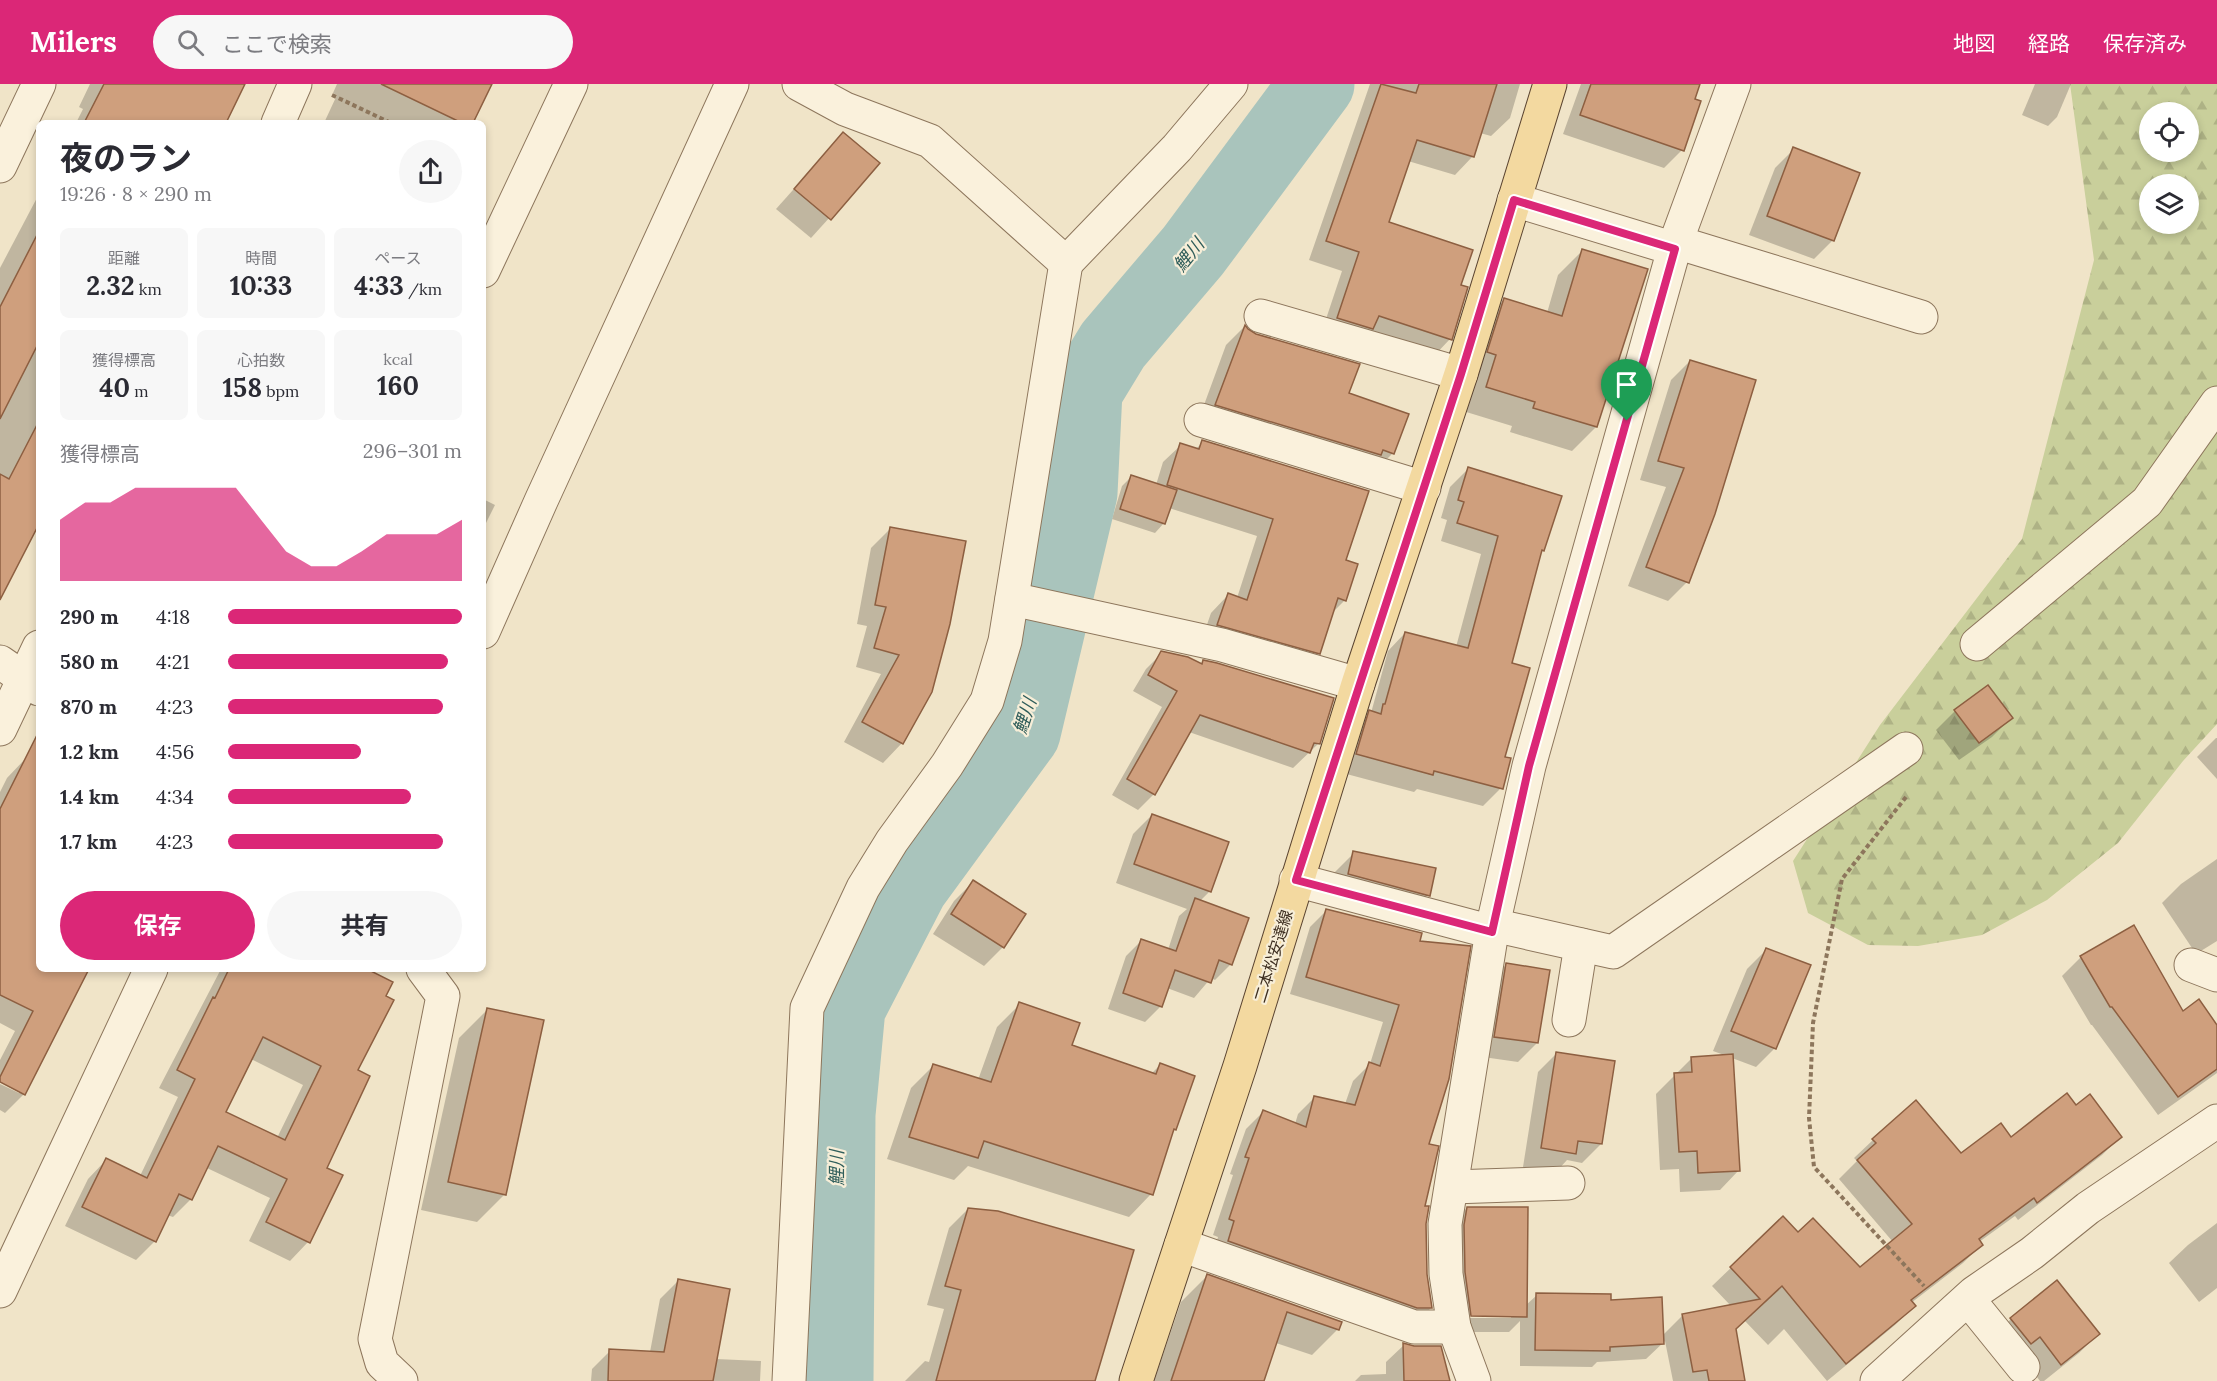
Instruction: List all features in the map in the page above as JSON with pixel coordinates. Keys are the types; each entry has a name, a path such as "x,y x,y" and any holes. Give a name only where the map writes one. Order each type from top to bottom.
{"main road":[{"name":"二本松安達線","path":"1136,1381 1240,1066 1358,684 1461,374 1550,84"}],"street":[{"path":"0,166 39,84"},
{"path":"279,120 295,84"},
{"path":"486,265 571,84"},
{"path":"486,625 540,501 732,84"},
{"path":"799,84 845,109 930,141 1066,263"},
{"path":"789,1381 807,1008 863,888 892,841 947,765 987,701 1018,600 1066,263 1177,148 1231,84"},
{"path":"1474,1381 1454,1327 1446,1274 1445,1224 1493,929 1529,766 1675,245 1734,84"},
{"path":"1514,200 1920,317"},
{"path":"1261,316 1461,374"},
{"path":"1977,644 2148,502 2217,403"},
{"path":"1200,420 1424,488"},
{"path":"1018,600 1222,645 1358,684"},
{"path":"0,729 21,677 36,652"},
{"path":"1296,880 1493,929 1613,952 1906,749"},
{"path":"1569,1020 1581,945"},
{"path":"0,1291 150,972"},
{"path":"401,1381 382,1363 375,1339 443,996 425,972"},
{"path":"1877,1381 1959,1306 2088,1208 2217,1121"},
{"path":"1452,1187 1568,1182"},
{"path":"1180,1245 1414,1328 1454,1327"},
{"path":"1959,1306 2023,1367"}],"path":[{"path":"328,94 384,120"},
{"path":"1912,790 1842,879 1813,1023 1809,1118 1814,1167 1959,1306"}],"green space":[{"path":"2070,84 2217,84 2217,724 2183,761 2118,843 2047,900 1982,935 1918,946 1868,945 1808,913 1793,861 1880,725 2022,539 2094,260"}],"building":[{"path":"104,84 245,84 227,120 86,120"},
{"path":"381,84 492,84 474,120 456,120"},
{"path":"1381,84 1416,93 1419,84 1497,84 1474,157 1417,140 1389,222 1473,250 1461,285 1468,287 1452,340 1379,316 1373,329 1337,318 1359,252 1326,241"},
{"path":"1591,84 1700,84 1695,99 1701,101 1684,151 1580,115"},
{"path":"843,132 880,163 831,220 794,189"},
{"path":"1793,147 1860,173 1834,241 1767,216"},
{"path":"36,237 36,348 0,419 0,307"},
{"path":"1582,249 1648,269 1597,427 1533,408 1535,402 1486,387 1496,355 1487,352 1504,298 1562,316"},
{"path":"1245,325 1256,334 1360,364 1349,393 1409,414 1394,454 1383,450 1381,455 1215,405"},
{"path":"1690,360 1756,380 1715,514 1689,583 1646,567 1684,468 1658,461"},
{"path":"36,427 36,530 0,600 0,474 9,479"},
{"path":"1202,440 1369,491 1346,560 1358,564 1346,601 1338,598 1320,654 1217,625 1228,593 1247,600 1273,519 1167,485 1180,443 1199,449"},
{"path":"1468,467 1562,496 1544,551 1542,550 1512,663 1530,668 1505,757 1511,758 1503,789 1434,771 1433,775 1356,754 1369,710 1381,714 1405,632 1468,648 1498,536 1457,523 1464,502 1458,500"},
{"path":"1131,475 1177,490 1165,524 1120,509"},
{"path":"890,527 966,541 950,624 932,692 903,744 862,722 899,655 874,648 886,607 875,605"},
{"path":"1161,651 1188,657 1202,664 1203,660 1217,663 1334,698 1320,744 1314,743 1310,753 1200,715 1155,795 1127,779 1177,691 1148,675"},
{"path":"1988,685 2013,718 1979,743 1954,710"},
{"path":"36,737 36,972 87,972 25,1095 0,1082 0,1077 33,1011 0,995 0,809"},
{"path":"1152,814 1229,842 1211,892 1134,864"},
{"path":"1353,851 1436,868 1430,896 1348,874"},
{"path":"973,880 1026,914 1004,948 951,914"},
{"path":"1195,898 1249,918 1232,965 1219,960 1211,983 1175,970 1162,1007 1123,993 1141,939 1176,951"},
{"path":"1326,909 1422,933 1420,941 1471,946 1449,1079 1429,1144 1439,1146 1425,1206 1429,1206 1426,1224 1427,1274 1432,1308 1417,1308 1228,1241 1234,1221 1229,1219 1249,1158 1245,1157 1263,1110 1306,1127 1314,1096 1355,1105 1369,1062 1380,1066 1399,1005 1306,977"},
{"path":"2134,925 2183,1011 2199,999 2217,1025 2217,1069 2178,1097 2110,1007 2080,956"},
{"path":"1766,948 1811,965 1776,1049 1731,1031"},
{"path":"1506,963 1550,970 1538,1043 1494,1037"},
{"path":"228,972 373,972 393,982 386,996 394,1000 358,1070 370,1076 327,1168 343,1175 310,1243 266,1222 287,1179 218,1146 192,1200 179,1194 156,1242 82,1207 106,1158 147,1178 195,1079 177,1070 213,997 215,998","holes":["263,1037 321,1066 285,1140 226,1112"]},
{"path":"1019,1002 1080,1023 1072,1045 1156,1074 1160,1063 1195,1076 1176,1130 1174,1129 1153,1195 984,1141 978,1158 909,1137 933,1064 991,1082"},
{"path":"487,1008 544,1020 506,1195 448,1182"},
{"path":"1556,1052 1615,1061 1602,1144 1578,1141 1576,1154 1541,1148"},
{"path":"1733,1054 1740,1171 1698,1173 1697,1151 1679,1152 1674,1073 1692,1072 1691,1057"},
{"path":"2067,1093 2076,1105 2090,1094 2122,1137 2037,1203 2034,1198 1979,1239 1983,1245 1911,1300 1916,1306 1846,1364 1782,1286 1736,1329 1745,1381 1709,1381 1707,1370 1693,1372 1682,1314 1760,1299 1730,1267 1783,1216 1798,1232 1813,1218 1860,1267 1912,1224 1857,1160 1876,1143 1872,1139 1916,1100 1961,1153 2001,1123 2011,1137"},
{"path":"1467,1207 1528,1207 1527,1317 1471,1316 1465,1272 1464,1225"},
{"path":"968,1208 998,1211 1134,1250 1095,1381 936,1381 961,1290 945,1286"},
{"path":"1207,1274 1342,1322 1339,1330 1287,1312 1264,1381 1171,1381"},
{"path":"678,1279 730,1289 713,1381 608,1381 609,1349 664,1352"},
{"path":"2057,1280 2100,1334 2061,1365 2040,1337 2031,1344 2010,1318"},
{"path":"1536,1293 1611,1294 1611,1300 1662,1297 1664,1344 1610,1347 1610,1351 1535,1350"},
{"path":"1403,1343 1414,1346 1441,1346 1450,1381 1404,1381"}],"waterway":[{"name":"鯉川","path":"836,1381 838,1114 848,1008 911,886 1023,733 1080,493 1085,391 1113,345 1193,251 1317,84"}],"route":[{"path":"1514,200 1675,249 1627,421 1529,766 1492,932 1296,880 1358,684 1461,374 1514,200"}]}
